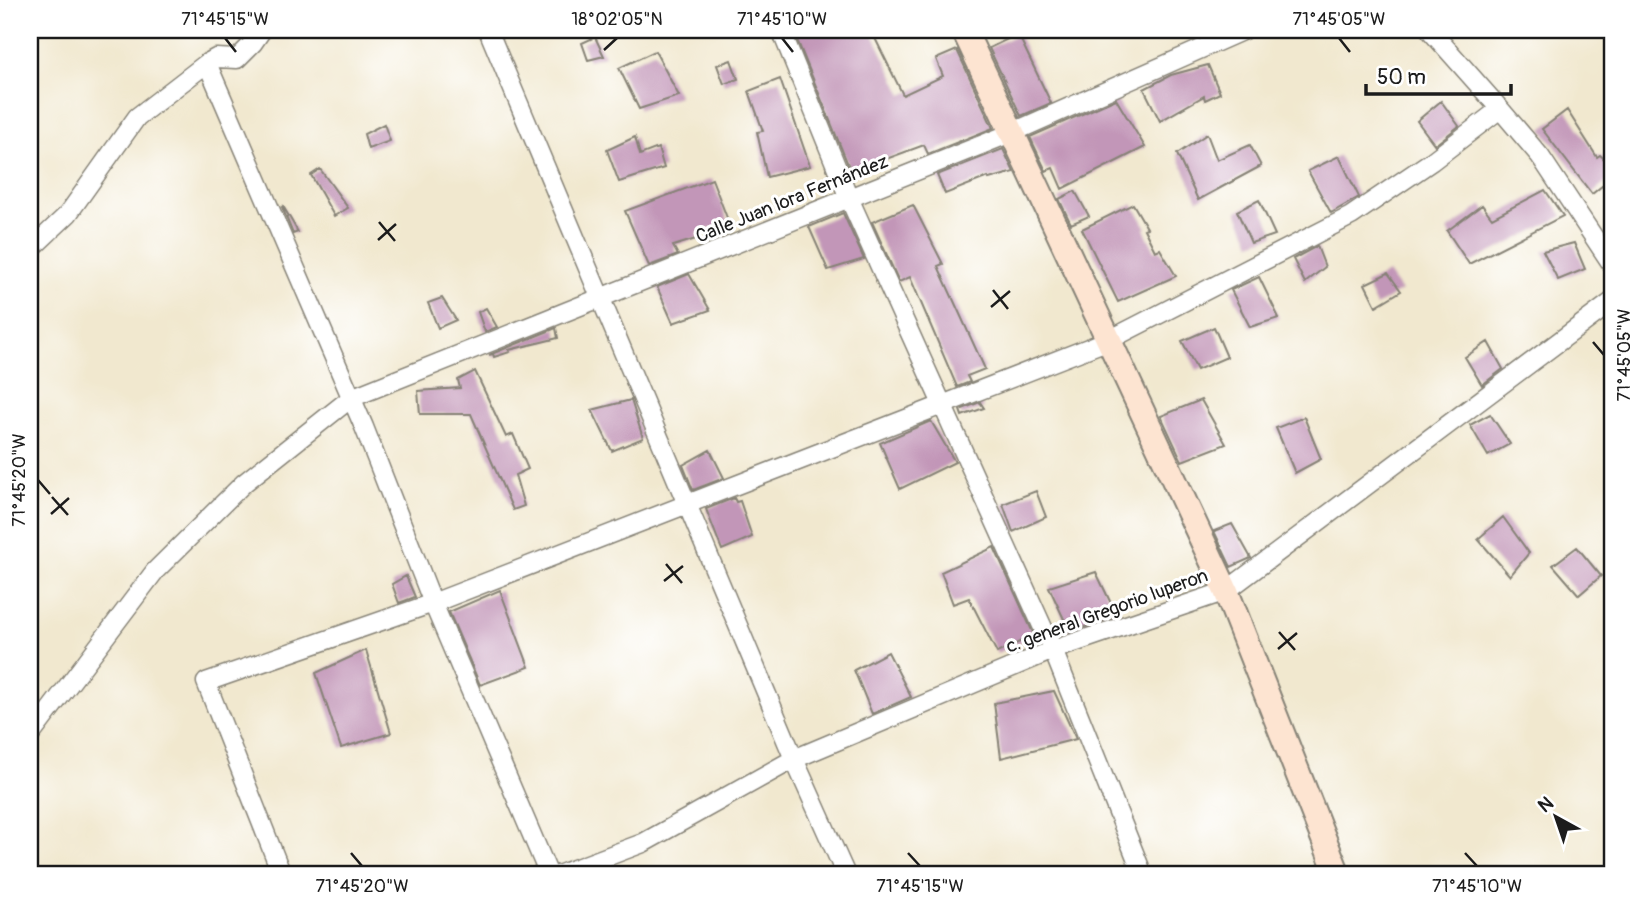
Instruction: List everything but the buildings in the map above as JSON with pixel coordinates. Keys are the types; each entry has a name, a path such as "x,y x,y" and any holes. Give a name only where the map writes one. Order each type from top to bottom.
{"main road":[{"path":"964,30 1226,591 1338,875"}],"street":[{"path":"30,250 68,214 136,117 207,63 216,58 237,59 262,30"},
{"path":"488,30 793,760 845,875"},
{"path":"781,30 849,198 1053,650 1143,875"},
{"name":"Calle Juan lora Fernández","path":"30,736 155,571 244,483 351,398 1011,133 1244,30"},
{"path":"1430,30 1540,156 1613,267"},
{"path":"207,63 351,398 433,603 549,875"},
{"path":"282,875 206,682 433,603 1108,340 1351,216 1432,161 1500,109"},
{"name":"c. general Gregorio luperon","path":"558,875 643,844 793,760 1053,650 1226,591 1613,301"}]}
